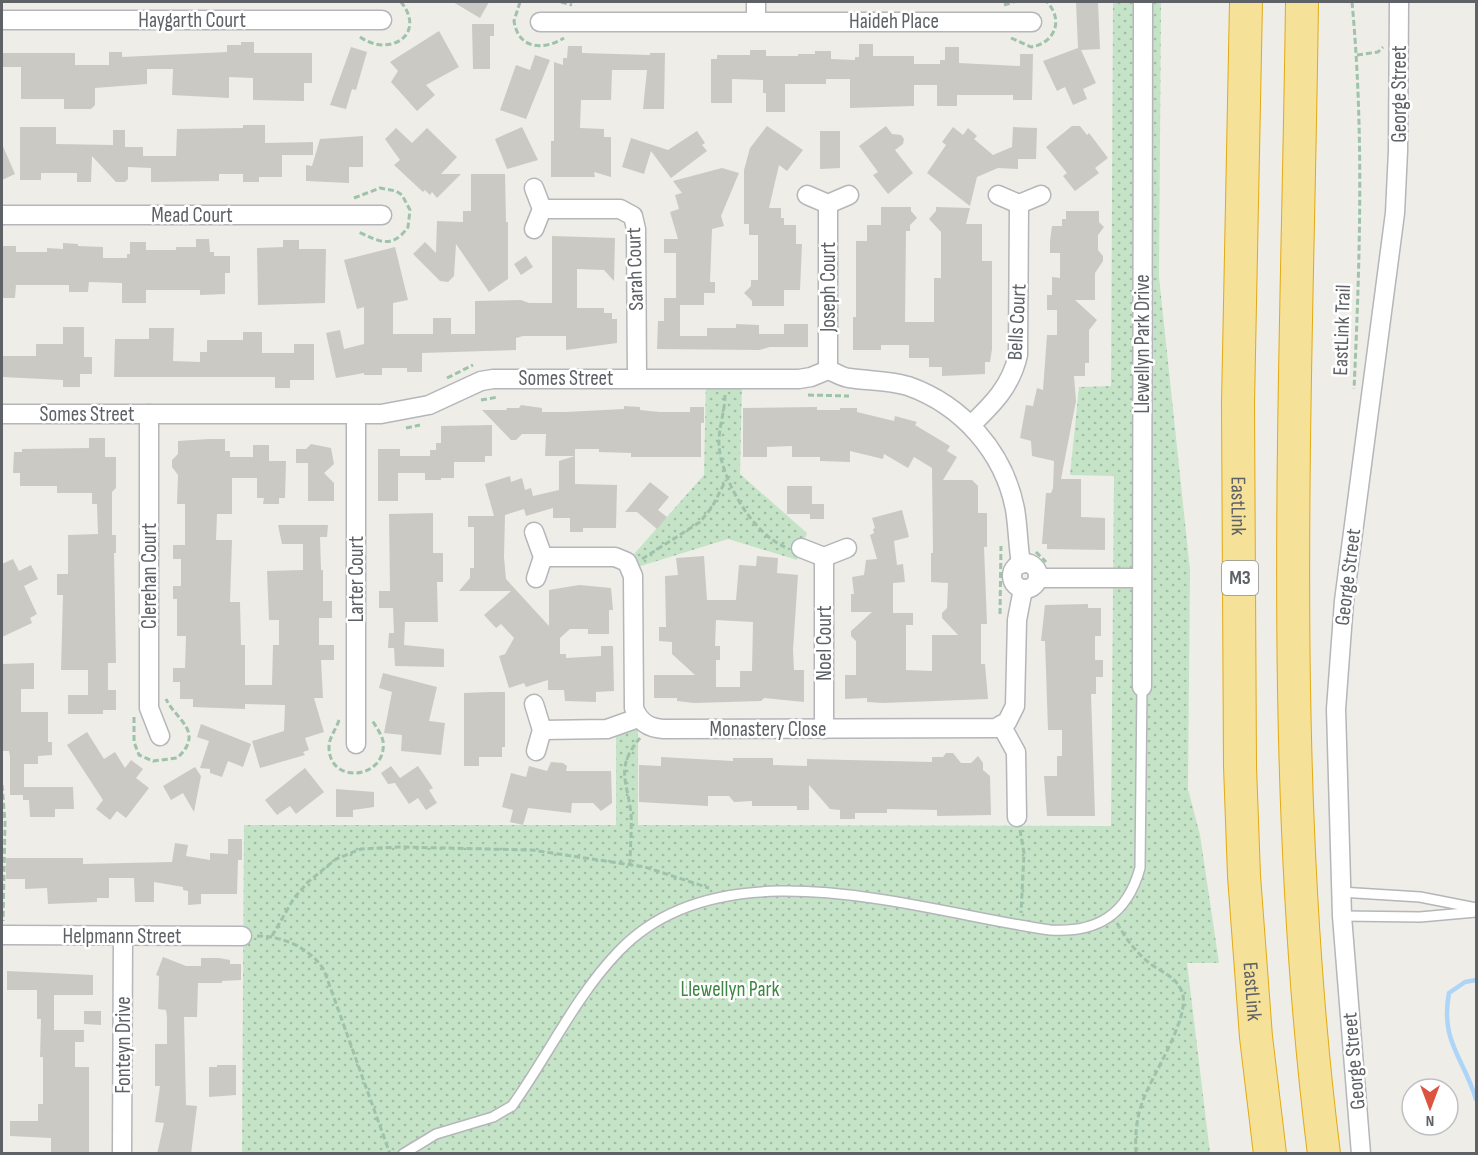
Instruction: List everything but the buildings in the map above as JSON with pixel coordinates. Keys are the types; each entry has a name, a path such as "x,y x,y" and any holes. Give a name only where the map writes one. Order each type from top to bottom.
{"highway":[{"name":"EastLink","path":"1246,2 1238,404 1240,766 1244,876 1256,1026 1270,1154"},
{"path":"1302,2 1294,753 1302,921 1324,1154"}],"street":[{"name":"Llewellyn Park Drive","path":"1142,687 1143,2"},
{"name":"George Street","path":"1361,1154 1340,892 1336,769 1338,667 1344,601 1395,213 1398,151 1399,2"},
{"name":"Haideh Place","path":"540,22 756,11 1032,22"},
{"name":"Haygarth Court","path":"2,20 382,20"},
{"path":"534,188 542,209 534,229"},
{"path":"807,195 828,204 849,195"},
{"path":"998,195 1019,204 1041,195"},
{"name":"Joseph Court","path":"828,204 828,370"},
{"name":"Bells Court","path":"971,425 1005,388 1013,376 1018,355 1019,204"},
{"name":"Sarah Court","path":"542,209 620,209 633,216 636,229 637,378"},
{"name":"Mead Court","path":"2,215 382,215"},
{"path":"828,370 848,378 882,380 907,386 936,399 971,425 993,455 1011,493 1021,564"},
{"name":"Somes Street","path":"2,414 356,415 416,409 481,381 493,379 799,379 812,377 828,370"},
{"name":"Clerehan Court","path":"149,414 149,708 160,736"},
{"name":"Larter Court","path":"356,415 356,744"},
{"path":"534,532 543,557 536,578"},
{"path":"801,548 824,557 847,548"},
{"path":"542,730 608,729 641,725 633,703 633,576 630,566 623,559 615,557 543,557"},
{"name":"Noel Court","path":"824,557 824,729"},
{"path":"1042,572 1033,587 1023,589 1016,585 1012,578 1014,569 1021,564 1034,566 1042,572 1142,578"},
{"path":"1017,817 1016,752 1001,725 1011,717 1017,699 1017,620 1023,589"},
{"path":"534,704 542,730 536,751"},
{"name":"Monastery Close","path":"641,725 663,729 980,730 1001,725"},
{"name":"Helpmann Street","path":"2,928 123,936 245,936"},
{"name":"Fonteyn Drive","path":"122,1154 123,936"}],"lane":[{"path":"403,1154 436,1134 493,1117 512,1106 591,985 630,940 663,918 679,911 728,897 776,891 843,893 1020,926 1075,930 1089,928 1113,914 1133,891 1142,856 1142,687"},
{"path":"1340,892 1420,897 1476,910"},
{"path":"1342,916 1420,917 1476,910"}],"path":[{"name":"EastLink Trail","path":"1352,2 1358,72 1360,256 1354,392"},
{"path":"443,380 481,363"},
{"path":"714,395 735,395"},
{"path":"725,395 719,443 726,480 765,533 782,547 801,548"},
{"path":"800,395 856,396"},
{"path":"479,401 501,396"},
{"path":"404,428 423,424"},
{"path":"630,566 695,526 708,513 726,480"},
{"path":"1000,620 1001,538"},
{"path":"1034,550 1046,561 1042,572"},
{"path":"630,865 631,812 624,769 641,725"},
{"path":"2,785 5,822 2,928"},
{"path":"1017,817 1024,854 1020,926"},
{"path":"272,936 294,898 308,882 336,859 361,849 399,847 532,850 630,865 676,876 728,897"},
{"path":"1113,914 1126,939 1152,964 1171,976 1184,998 1178,1025 1142,1102 1136,1129 1136,1154"},
{"path":"245,936 272,936 312,955 324,970 390,1154"}],"green space":[{"name":"Llewellyn Park","path":"1113,2 1161,2 1159,277 1190,570 1188,789 1200,835 1219,963 1187,963 1210,1153 242,1154 244,825 616,825 616,728 638,718 638,825 1111,826 1114,476 1070,475 1079,387 1111,386"},
{"path":"706,379 742,379 740,474 807,533 797,560 728,539 631,569 627,562 704,475"}],"waterway":[{"path":"1476,980 1465,982 1449,993 1447,1010 1450,1037 1476,1099"}]}
